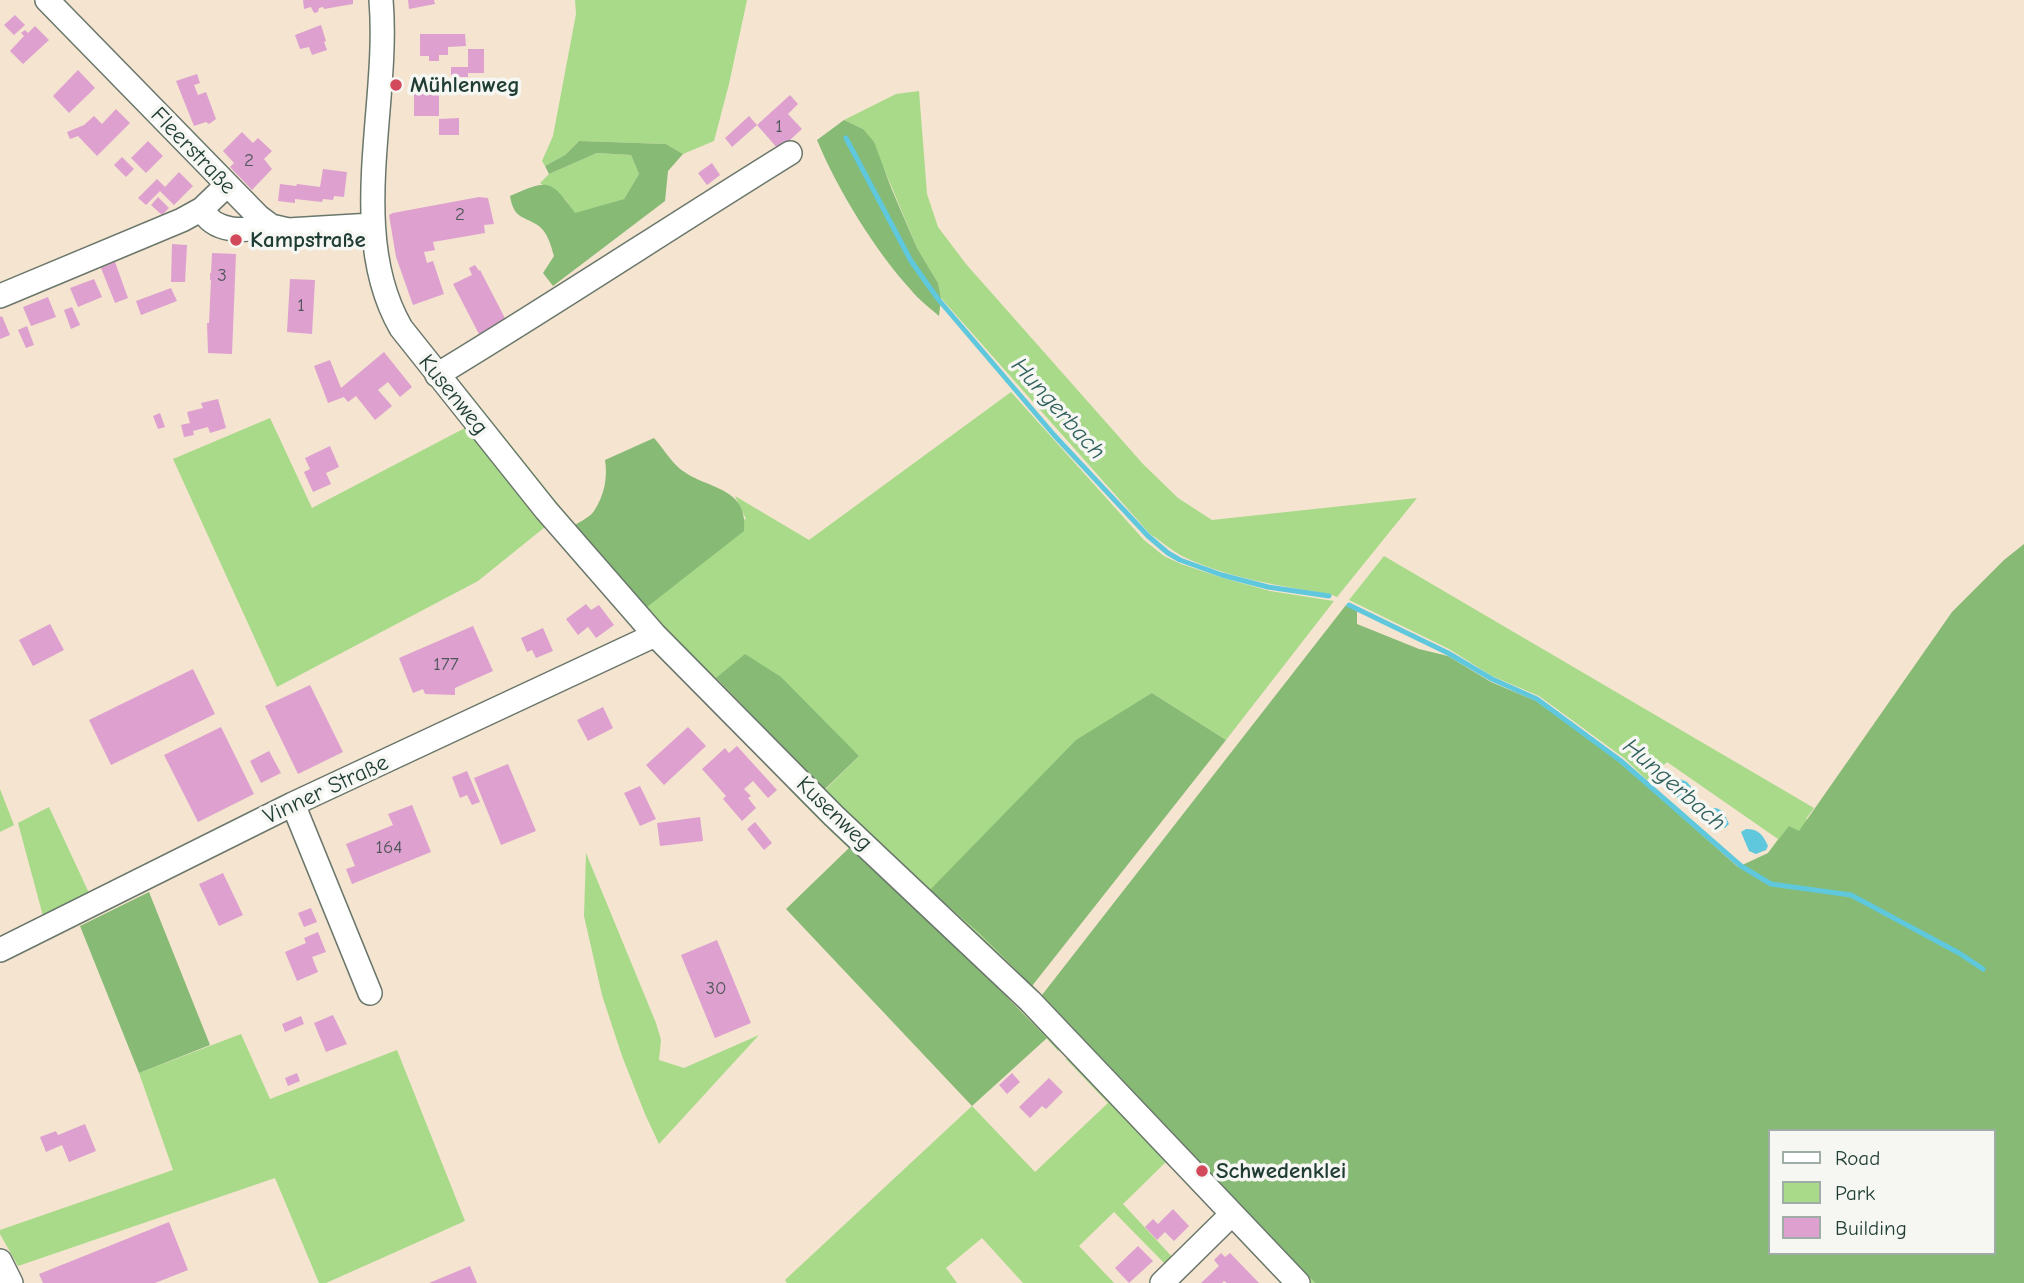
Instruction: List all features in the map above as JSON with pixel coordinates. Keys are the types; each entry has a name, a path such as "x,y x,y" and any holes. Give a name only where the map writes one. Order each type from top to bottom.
{"street":[{"name":"Fleerstraße","path":"47,0 248,208 267,223"},
{"name":"Kusenweg","path":"381,0 382,64 372,225 376,258 397,321 546,510 655,635 834,816 1030,1001 1298,1283"},
{"path":"437,375 790,153"},
{"path":"0,296 182,220 202,209 227,185"},
{"path":"202,209 213,223 225,228 257,228 267,223 288,230 372,225"},
{"name":"Vinner Straße","path":"0,950 293,804 655,635"},
{"path":"293,804 370,993"},
{"path":"1162,1283 1232,1214"},
{"path":"0,1261 11,1283"}],"green space":[{"path":"575,0 747,0 714,141 683,154 666,144 579,141 565,155 545,166 542,161 553,136 576,14"},
{"path":"919,91 927,194 938,227 966,264 1143,464 1178,498 1212,520 1417,498 1337,597 1254,580 1199,564 1150,534 941,298 938,283 917,248 885,171 863,129 844,120 896,94"},
{"path":"844,120 863,129 874,142 917,248 938,283 941,298 939,316 914,294 884,257 858,219 825,159 817,140"},
{"path":"579,141 666,144 683,154 668,171 665,201 553,286 543,273 554,256 547,236 539,226 516,213 510,196 533,187 548,185 560,194 575,213 624,199 639,174 631,155 597,153 549,174 545,166 565,155"},
{"path":"597,153 631,155 639,174 624,199 574,214 565,199 540,183 549,174"},
{"path":"454,374 599,555 746,519 735,496 809,540 1011,392 1144,540 1164,556 1223,578 1270,591 1334,601 1226,740 1152,693 931,890 979,933 1032,986 1029,987 971,936 645,613 453,384","holes":["745,655 859,756 826,789 716,679"]},
{"path":"440,392 631,617 631,625 545,527 478,581 277,687 173,459 270,418 312,508 465,428 437,393"},
{"path":"654,438 679,468 723,491 740,505 744,516 744,531 647,607 575,525 592,513 600,499 605,480 605,460"},
{"path":"2024,544 2024,1283 1315,1283 1042,995 1346,605 1357,609 1357,624 1419,649 1448,656 1491,682 1536,701 1619,761 1738,867 1768,853 1789,826 1799,831 1952,612 2004,560"},
{"path":"1384,556 1814,808 1806,819 1847,828 1768,853 1778,839 1667,762 1647,780 1624,758 1539,696 1492,676 1449,649 1349,600"},
{"path":"745,654 781,677 859,756 825,789 716,678"},
{"path":"1152,693 1226,740 1032,986 979,933 930,890 1076,740"},
{"path":"796,788 1061,1048 1058,1051 960,950 856,855 789,789"},
{"path":"0,789 14,825 0,832"},
{"path":"49,807 89,893 43,916 18,823"},
{"path":"849,848 962,951 1047,1038 972,1106 786,909"},
{"path":"586,853 656,1023 661,1040 659,1060 684,1068 759,1035 659,1144 622,1056 602,995 584,916"},
{"path":"149,892 210,1045 139,1073 80,926"},
{"path":"1042,995 1315,1283 1308,1283 1241,1206 1041,999"},
{"path":"241,1034 270,1099 397,1050 465,1221 326,1283 319,1283 275,1178 18,1266 0,1230 173,1170 139,1073"},
{"path":"1069,1058 1169,1159 1123,1204 1175,1260 1168,1267 1114,1212 1079,1246 1114,1283 1023,1283 982,1238 946,1268 957,1283 787,1283 785,1280 972,1106 1035,1172 1108,1103 1066,1059"}],"water":[{"path":"1673,776 1687,782 1694,790 1694,797 1682,802 1679,800 1667,778"},
{"path":"1710,808 1723,811 1729,824 1725,828 1706,821 1705,814"},
{"path":"1746,829 1760,833 1768,846 1766,850 1756,854 1749,851 1741,832"}],"building":[{"path":"303,0 353,0 353,4 323,7 314,13 311,7 304,9"},
{"path":"408,0 434,0 435,4 409,9"},
{"path":"15,15 25,25 14,35 4,25"},
{"path":"321,25 327,50 312,55 309,47 300,49 295,35"},
{"path":"35,26 49,40 23,64 10,51 24,36 21,33 25,30 28,33"},
{"path":"420,34 465,34 466,46 448,47 448,55 439,55 439,61 429,61 429,56 420,56"},
{"path":"468,49 484,49 484,73 451,77 451,67 468,67"},
{"path":"78,70 95,88 69,113 53,96"},
{"path":"197,74 200,83 194,85 198,95 206,92 216,119 209,124 206,122 194,126 176,81"},
{"path":"439,87 439,116 414,116 414,88"},
{"path":"790,95 798,104 788,114 802,129 779,150 757,125"},
{"path":"116,109 130,123 97,156 78,136 70,139 67,132 84,125 94,116 102,124"},
{"path":"749,116 757,125 732,147 725,138"},
{"path":"459,118 459,135 439,135 439,119"},
{"path":"242,132 253,143 258,138 272,151 264,159 272,169 252,190 230,167 234,163 223,151"},
{"path":"148,141 163,156 146,173 131,158"},
{"path":"122,157 134,169 126,177 114,165"},
{"path":"712,163 720,175 707,185 698,173"},
{"path":"323,169 347,172 344,197 334,196 333,200 323,199 322,202 295,199 295,203 278,201 280,184 320,187"},
{"path":"179,172 193,186 174,205 160,191 146,205 138,198 157,179 165,187"},
{"path":"158,197 169,208 162,215 151,205"},
{"path":"479,197 488,198 494,224 484,225 485,233 433,242 435,250 424,252 427,263 433,261 444,294 413,305 396,257 389,215"},
{"path":"172,244 187,245 185,282 171,282"},
{"path":"212,253 236,254 232,354 208,353 207,323"},
{"path":"115,262 128,298 115,303 101,268"},
{"path":"475,265 507,322 480,336 453,284 472,275 469,268"},
{"path":"94,279 102,297 78,307 70,288"},
{"path":"290,279 315,280 312,334 287,332"},
{"path":"171,288 177,301 141,315 136,301"},
{"path":"48,297 56,317 31,326 23,307"},
{"path":"72,307 80,325 71,329 64,310"},
{"path":"2,316 10,335 0,339 0,317"},
{"path":"27,326 34,345 26,348 18,330"},
{"path":"384,352 412,387 400,397 388,382 378,390 392,406 375,420 356,396 348,402 344,397 328,403 314,366 330,360 341,388"},
{"path":"218,399 226,428 210,433 208,427 184,437 181,425 190,423 187,412 203,408 201,403"},
{"path":"160,413 165,427 158,429 153,416"},
{"path":"330,446 339,467 326,473 331,484 313,492 304,472 310,469 305,458"},
{"path":"586,604 591,610 599,605 614,625 596,638 588,627 578,635 566,619"},
{"path":"50,624 64,650 33,666 19,640"},
{"path":"473,626 493,671 455,688 455,695 425,694 423,689 413,693 399,658"},
{"path":"543,628 553,651 536,658 532,650 527,652 521,638"},
{"path":"193,669 215,714 111,765 89,720"},
{"path":"310,685 343,752 298,774 265,706"},
{"path":"603,707 613,728 588,741 577,720"},
{"path":"221,727 254,794 198,822 164,755"},
{"path":"688,727 706,746 664,785 646,765"},
{"path":"737,746 777,790 768,798 753,781 744,789 751,796 748,798 756,808 742,821 723,799 726,796 702,769 725,748 729,753"},
{"path":"269,751 281,773 261,783 250,761"},
{"path":"508,764 536,831 501,845 474,778"},
{"path":"467,771 480,802 472,805 467,795 460,798 452,777"},
{"path":"640,786 656,819 640,826 624,793"},
{"path":"412,805 431,852 352,884 346,869 355,866 346,844 393,825 388,814"},
{"path":"700,817 703,841 660,846 657,823"},
{"path":"755,822 772,843 764,850 747,829"},
{"path":"223,873 243,915 219,926 199,884"},
{"path":"311,908 317,922 304,927 298,913"},
{"path":"318,932 326,952 312,957 318,972 297,981 285,952 306,943 304,938"},
{"path":"717,940 751,1023 715,1038 681,955"},
{"path":"333,1015 347,1044 326,1052 314,1023"},
{"path":"301,1016 304,1024 285,1032 282,1024"},
{"path":"297,1073 300,1081 288,1086 285,1078"},
{"path":"1012,1073 1020,1082 1007,1094 999,1085"},
{"path":"1049,1078 1063,1092 1046,1109 1042,1106 1030,1118 1019,1107"},
{"path":"85,1124 96,1151 69,1162 62,1145 46,1152 40,1137 56,1131 58,1135"},
{"path":"1173,1209 1189,1226 1174,1241 1165,1232 1157,1240 1145,1227 1153,1219 1158,1224"},
{"path":"169,1222 188,1270 155,1283 43,1283 39,1274"},
{"path":"1138,1246 1153,1261 1129,1283 1115,1268"},
{"path":"1221,1253 1225,1257 1230,1253 1259,1283 1201,1283 1219,1266 1214,1260"},
{"path":"470,1266 477,1283 429,1283"}],"waterway":[{"name":"Hungerbach","path":"846,138 911,261 938,299 1054,435 1148,536 1180,560 1222,575 1268,587 1329,596"},
{"name":"Hungerbach","path":"1349,605 1448,653 1492,679 1537,699 1621,761 1741,866 1771,884 1851,895 1959,953 1983,969"}],"place":[{"name":"Mühlenweg","path":"396,85"},
{"name":"Kampstraße","path":"236,240"},
{"name":"Schwedenklei","path":"1202,1171"}]}
